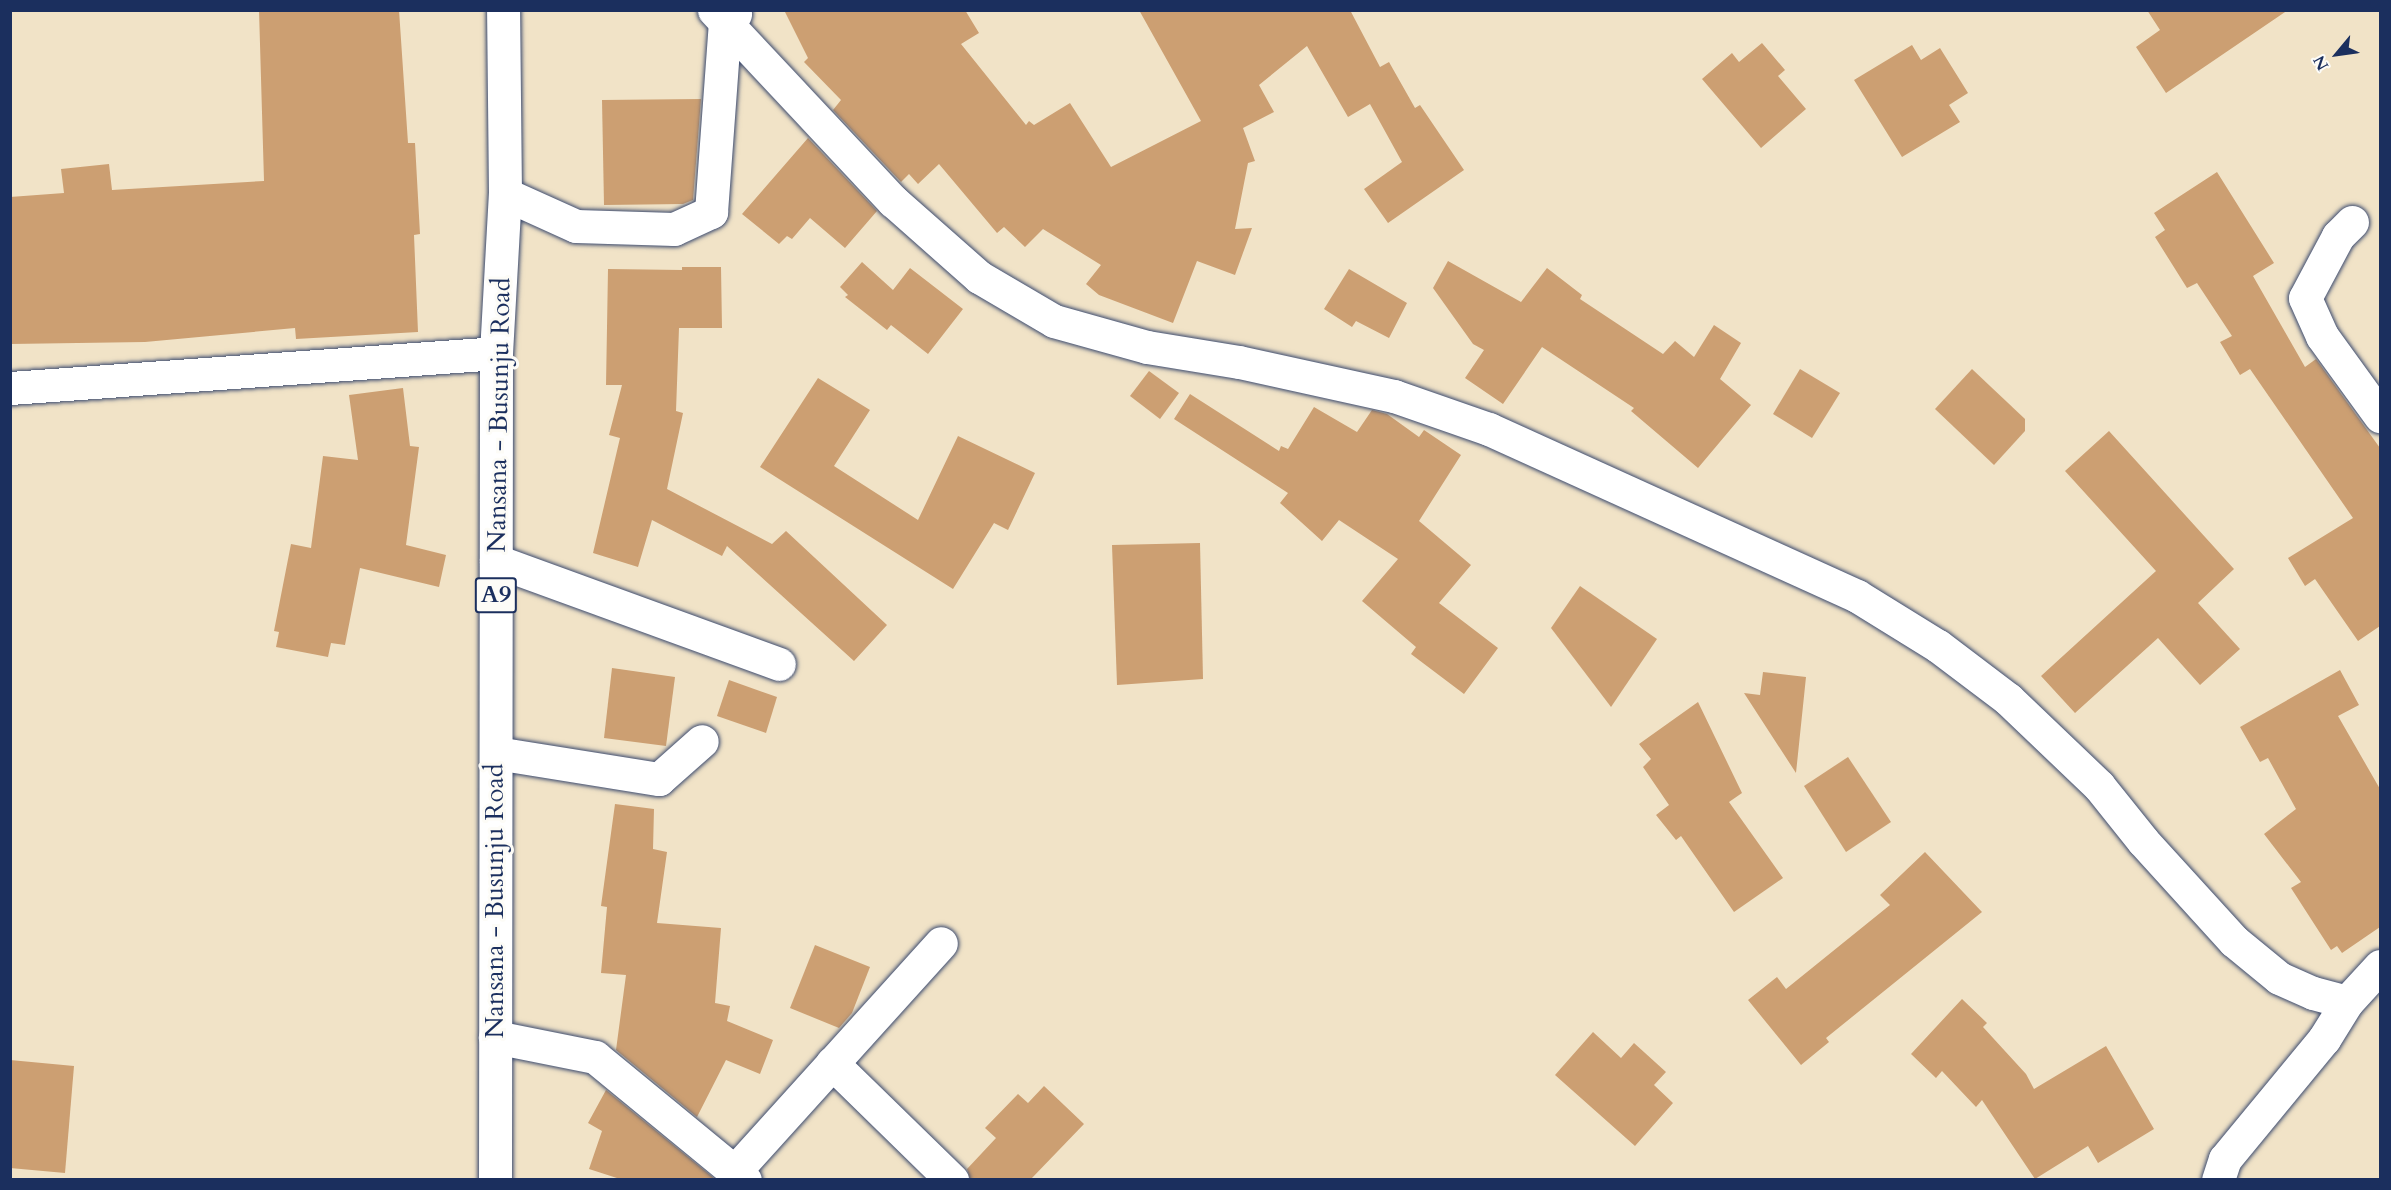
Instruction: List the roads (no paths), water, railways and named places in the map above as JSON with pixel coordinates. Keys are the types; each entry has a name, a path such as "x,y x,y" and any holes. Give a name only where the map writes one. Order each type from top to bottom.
{"street":[{"name":"Nansana - Busunju Road","path":"495,1179 496,353 505,194 503,10"},
{"path":"505,194 576,226 674,229 711,212 726,14"},
{"path":"726,14 893,201 980,277 1054,321 1147,347 1239,362 1394,396 1479,425 1857,596 1938,646 2008,699 2100,786 2143,841 2234,941 2279,978 2313,993 2347,1002"},
{"path":"2352,222 2338,236 2305,298 2322,336 2380,416"},
{"path":"10,388 496,353"},
{"path":"496,561 779,664"},
{"path":"496,753 659,779 702,741"},
{"path":"495,1036 595,1057 740,1175 832,1063 941,943"},
{"path":"2218,1179 2225,1159 2324,1040 2347,1002 2380,966"},
{"path":"832,1063 952,1179"}]}
